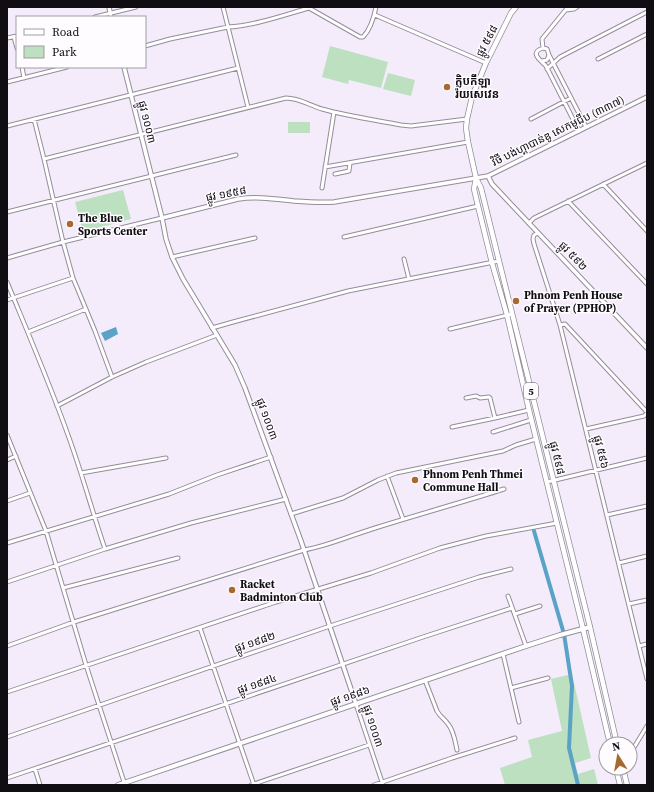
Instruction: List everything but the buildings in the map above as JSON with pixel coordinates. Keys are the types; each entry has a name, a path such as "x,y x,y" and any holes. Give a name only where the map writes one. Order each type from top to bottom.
{"main road":[{"name":"ផ្លូវ ៥៩៨","path":"516,7 511,13 486,63 471,102 466,128 476,178 482,188 499,261 531,420 608,736"},
{"name":"ផ្លូវ ៥៩៨","path":"476,178 474,189 492,263 509,315 553,480 600,668 615,736"},
{"name":"ផ្លូវ ១៩៨៦","path":"118,785 526,646 560,635 590,628"},
{"path":"592,669 600,668"}],"street":[{"path":"109,7 111,15 136,7"},
{"path":"223,7 248,107"},
{"path":"146,46 170,39 257,22 309,8 360,37 363,37 374,15 376,7"},
{"path":"543,48 542,40 567,9 577,7"},
{"path":"547,69 560,57 647,12"},
{"path":"374,15 486,63"},
{"path":"598,59 647,34"},
{"path":"7,38 16,36"},
{"path":"543,48 547,49 586,127"},
{"path":"543,48 536,53 537,58 542,61 547,69 579,131"},
{"path":"542,61 547,60 549,55"},
{"path":"22,68 24,78"},
{"path":"7,82 63,68"},
{"name":"ផ្លូវ ១០០៣","path":"124,68 166,239 172,257 183,279 235,365 246,388 304,550 382,784"},
{"path":"7,126 238,68"},
{"name":"វិថី បង់ហ្គាបាន់ឌូ សេកមូជីប (៣៣៧)","path":"476,178 488,176 647,97"},
{"path":"44,159 286,98 294,98 320,109 411,126 467,119"},
{"path":"531,119 571,98"},
{"path":"322,188 334,112"},
{"path":"34,119 73,278 112,377"},
{"path":"325,167 468,142"},
{"path":"7,212 236,154"},
{"path":"335,174 350,171 350,163"},
{"path":"528,223 534,218 647,163"},
{"name":"ផ្លូវ ៥៩២","path":"488,176 492,184 528,223 647,348"},
{"name":"ផ្លូវ ១៩៥៨","path":"7,258 63,242 238,199 256,197 334,202 476,178"},
{"path":"603,184 647,231"},
{"path":"568,201 647,284"},
{"path":"344,237 478,206"},
{"name":"ផ្លូវ ៥៩៦","path":"538,233 534,235 534,244 560,325 647,679"},
{"path":"172,257 255,238"},
{"path":"404,259 409,279"},
{"path":"212,328 348,291 499,261"},
{"path":"7,300 73,278"},
{"path":"7,282 57,406 81,473 105,549"},
{"path":"28,332 86,309"},
{"path":"450,329 509,315"},
{"path":"560,325 565,324 647,413 644,416 586,429"},
{"path":"57,406 112,377 146,362 217,335"},
{"path":"466,398 476,396 479,398 489,397 495,418"},
{"path":"452,427 529,410"},
{"path":"493,432 531,420"},
{"path":"7,435 46,531 86,665 124,784"},
{"path":"291,514 343,498 387,476 503,451 536,439"},
{"path":"7,460 16,456"},
{"path":"7,543 169,494 217,475 271,457"},
{"path":"81,473 166,458"},
{"path":"547,482 647,458"},
{"path":"387,476 403,519"},
{"path":"7,646 74,622 304,550 332,543 363,531 504,489"},
{"path":"7,501 30,493"},
{"path":"7,582 105,549 286,499"},
{"path":"607,515 647,506"},
{"path":"7,692 317,589 371,573 440,548 486,536 557,523"},
{"path":"619,563 647,556"},
{"path":"63,588 178,558"},
{"name":"ផ្លូវ ១៩៨២","path":"7,737 330,626 480,577 511,569"},
{"path":"508,596 526,646"},
{"path":"629,604 647,600"},
{"path":"515,614 540,606"},
{"name":"ផ្លូវ ១៩៨៤","path":"7,778 512,608"},
{"path":"200,628 253,785 369,745"},
{"path":"639,646 647,644"},
{"path":"503,654 519,722"},
{"path":"511,688 548,678"},
{"path":"425,680 439,716 449,725 458,750"},
{"path":"638,741 647,726"},
{"path":"374,785 382,784 452,758 515,738"},
{"path":"35,769 40,785"}],"green space":[{"path":"330,46 388,62 381,88 349,80 352,67 348,84 322,77"},
{"path":"388,73 415,80 411,96 383,89"},
{"path":"288,122 310,122 310,133 288,133"},
{"path":"123,190 131,219 83,232 75,202"},
{"path":"572,674 591,758 575,763 578,774 594,769 598,785 505,785 500,768 532,757 528,740 562,731 551,679"}],"water":[{"path":"116,327 118,334 105,341 101,333"}],"waterway":[{"path":"534,531 564,634 572,686 569,748 578,785"}],"place":[{"name":"ក្លិបកីឡា រ៉យសេវេន","path":"447,87"},
{"name":"The Blue Sports Center","path":"70,224"},
{"name":"Phnom Penh House of Prayer (PPHOP)","path":"516,301"},
{"name":"Phnom Penh Thmei Commune Hall","path":"415,480"},
{"name":"Racket Badminton Club","path":"232,590"}]}
